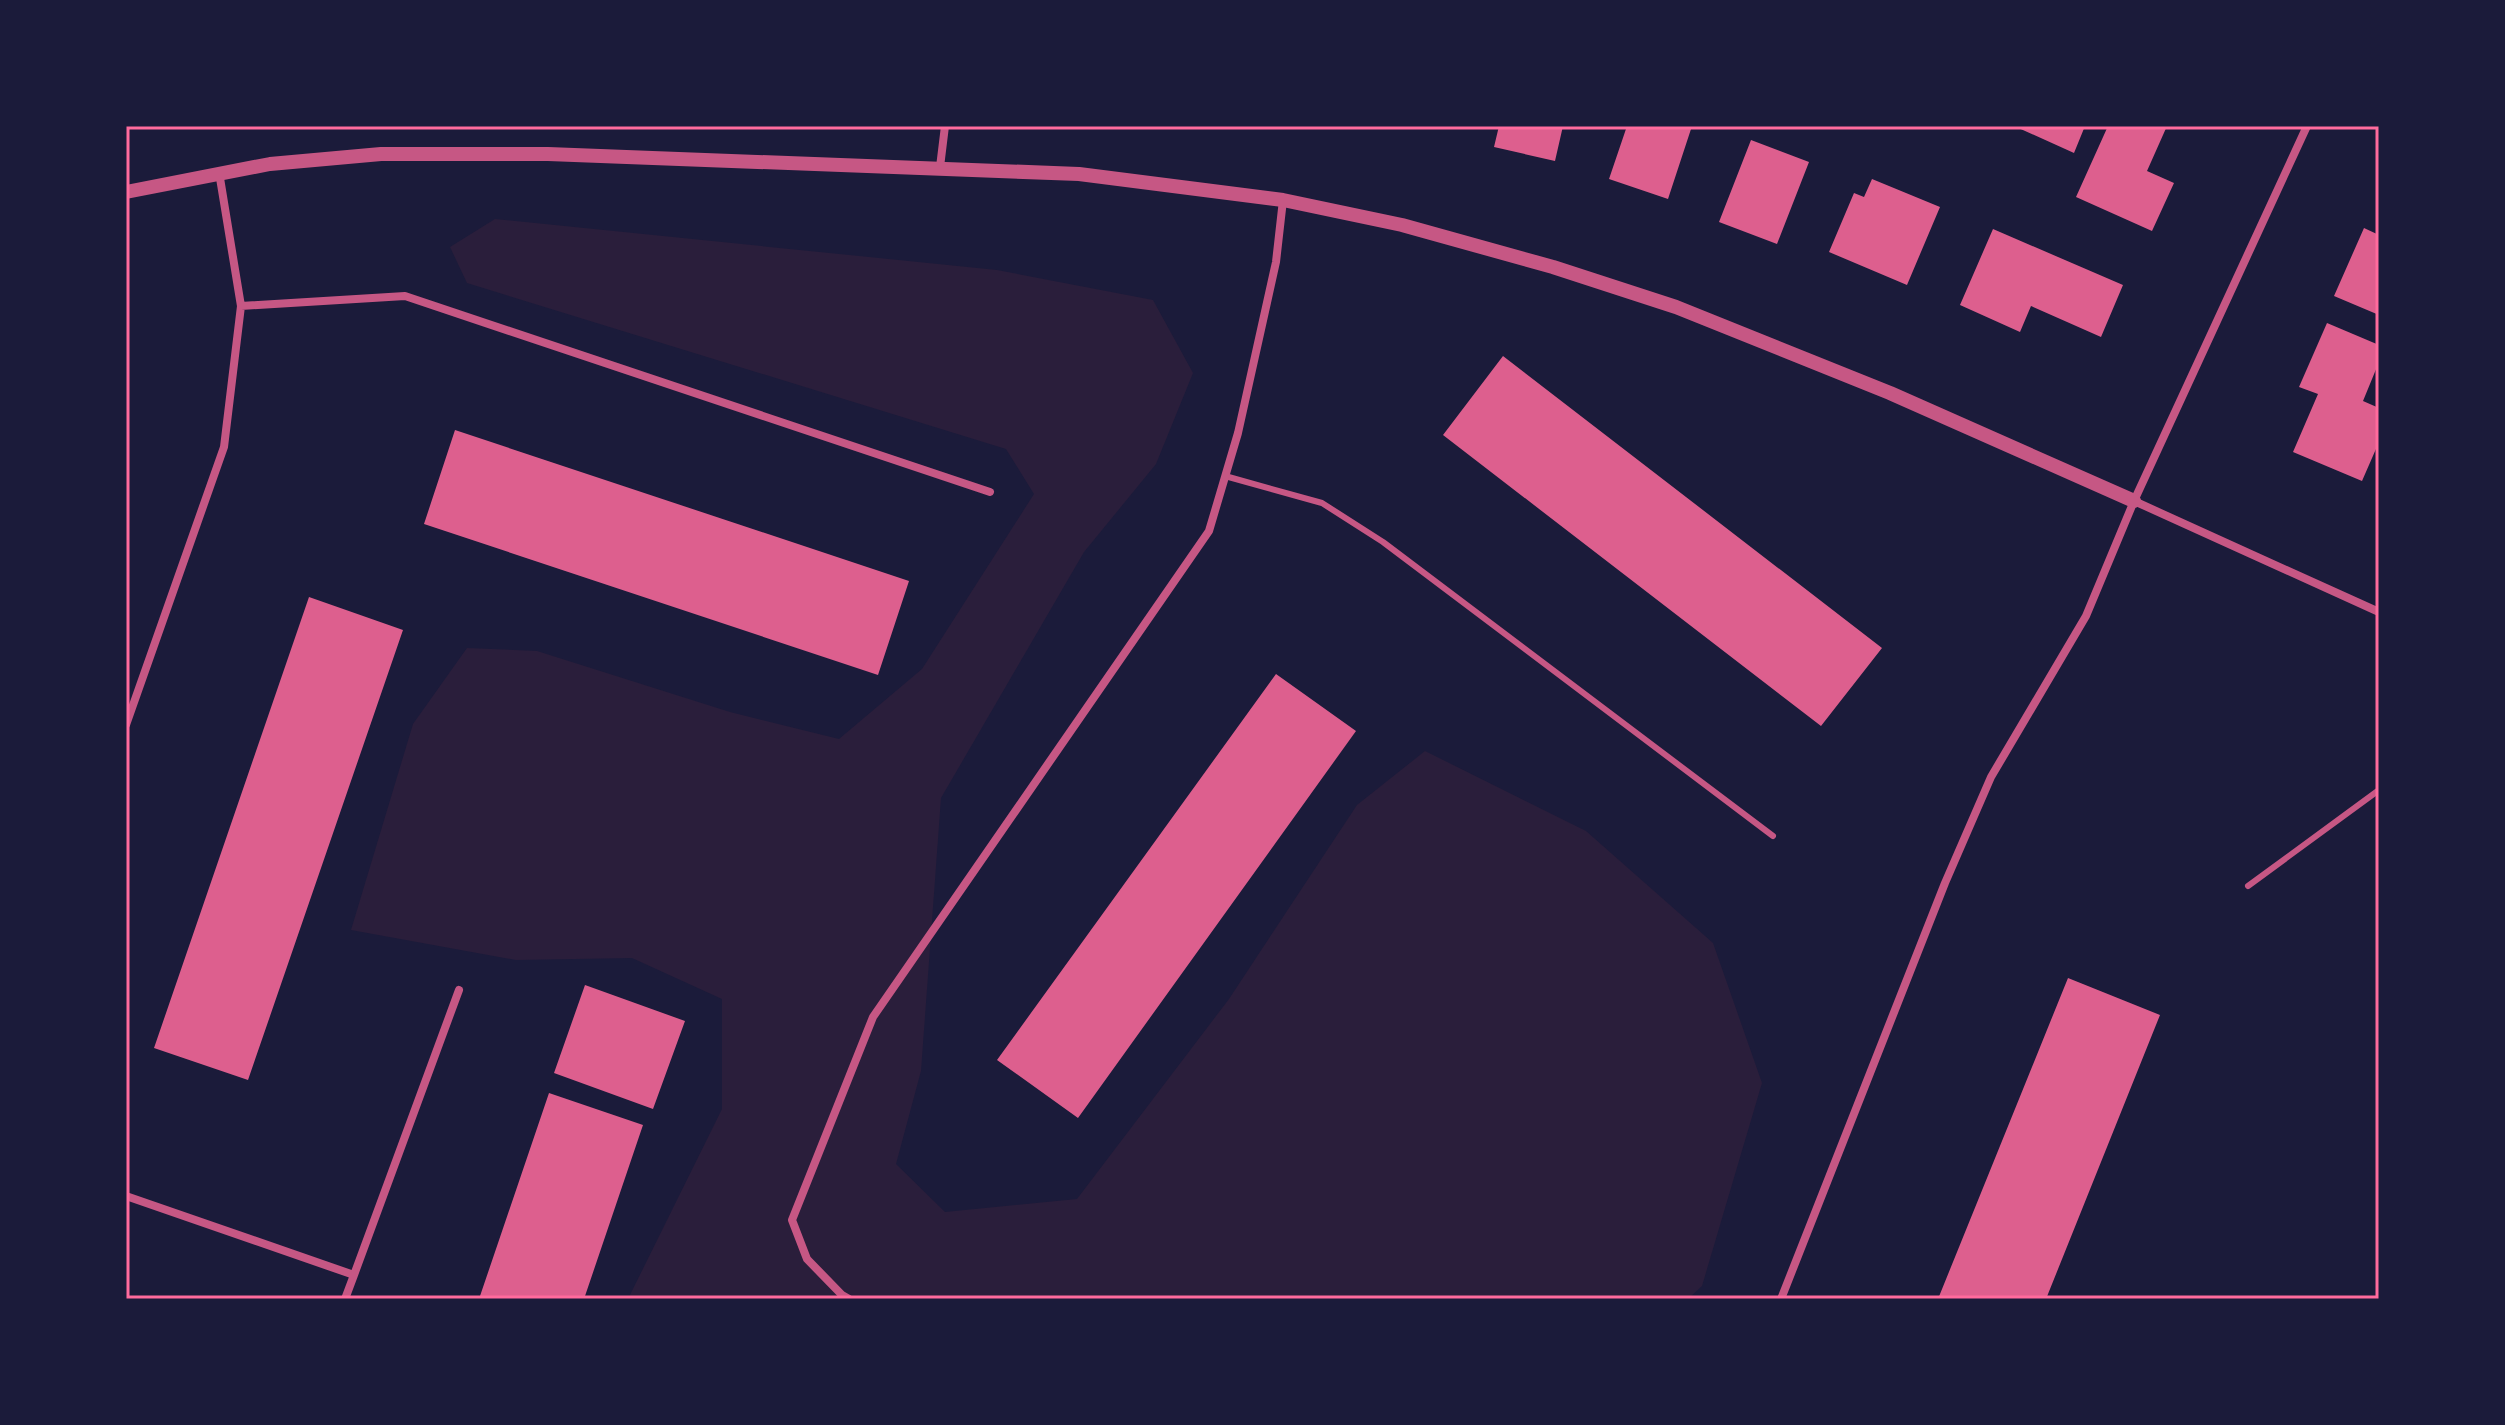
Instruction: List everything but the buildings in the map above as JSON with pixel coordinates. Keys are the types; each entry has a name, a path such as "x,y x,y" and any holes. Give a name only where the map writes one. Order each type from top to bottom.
{"street":[{"path":"940,167 945,126"},
{"path":"1781,1299 1945,883 1991,777 2086,616 2134,501 2307,126"},
{"path":"126,192 270,164 381,154 548,154 1079,174 1283,200 1402,225 1553,267 1676,307 1890,393 2379,612"},
{"path":"126,725 224,447 241,306 219,172"},
{"path":"849,1299 807,1259 792,1220 873,1017 1209,531 1238,433 1276,262 1283,200"},
{"path":"241,306 405,296 990,492"},
{"path":"345,1299 459,990"},
{"path":"126,1196 354,1275"}],"lane":[{"path":"1225,476 1322,503 1383,542 1773,836"},
{"path":"2248,886 2379,790"}],"shaded area":[{"path":"495,219 997,270 1153,300 1193,373 1156,464 1084,552 941,798 921,1071 896,1164 945,1212 1077,1199 1229,999 1357,805 1425,751 1586,831 1713,943 1762,1083 1702,1286 1688,1299 628,1299 722,1109 722,999 632,958 516,960 351,930 413,724 467,648 537,651 730,712 839,739 922,669 1034,494 1006,449 467,283 450,247"}]}
